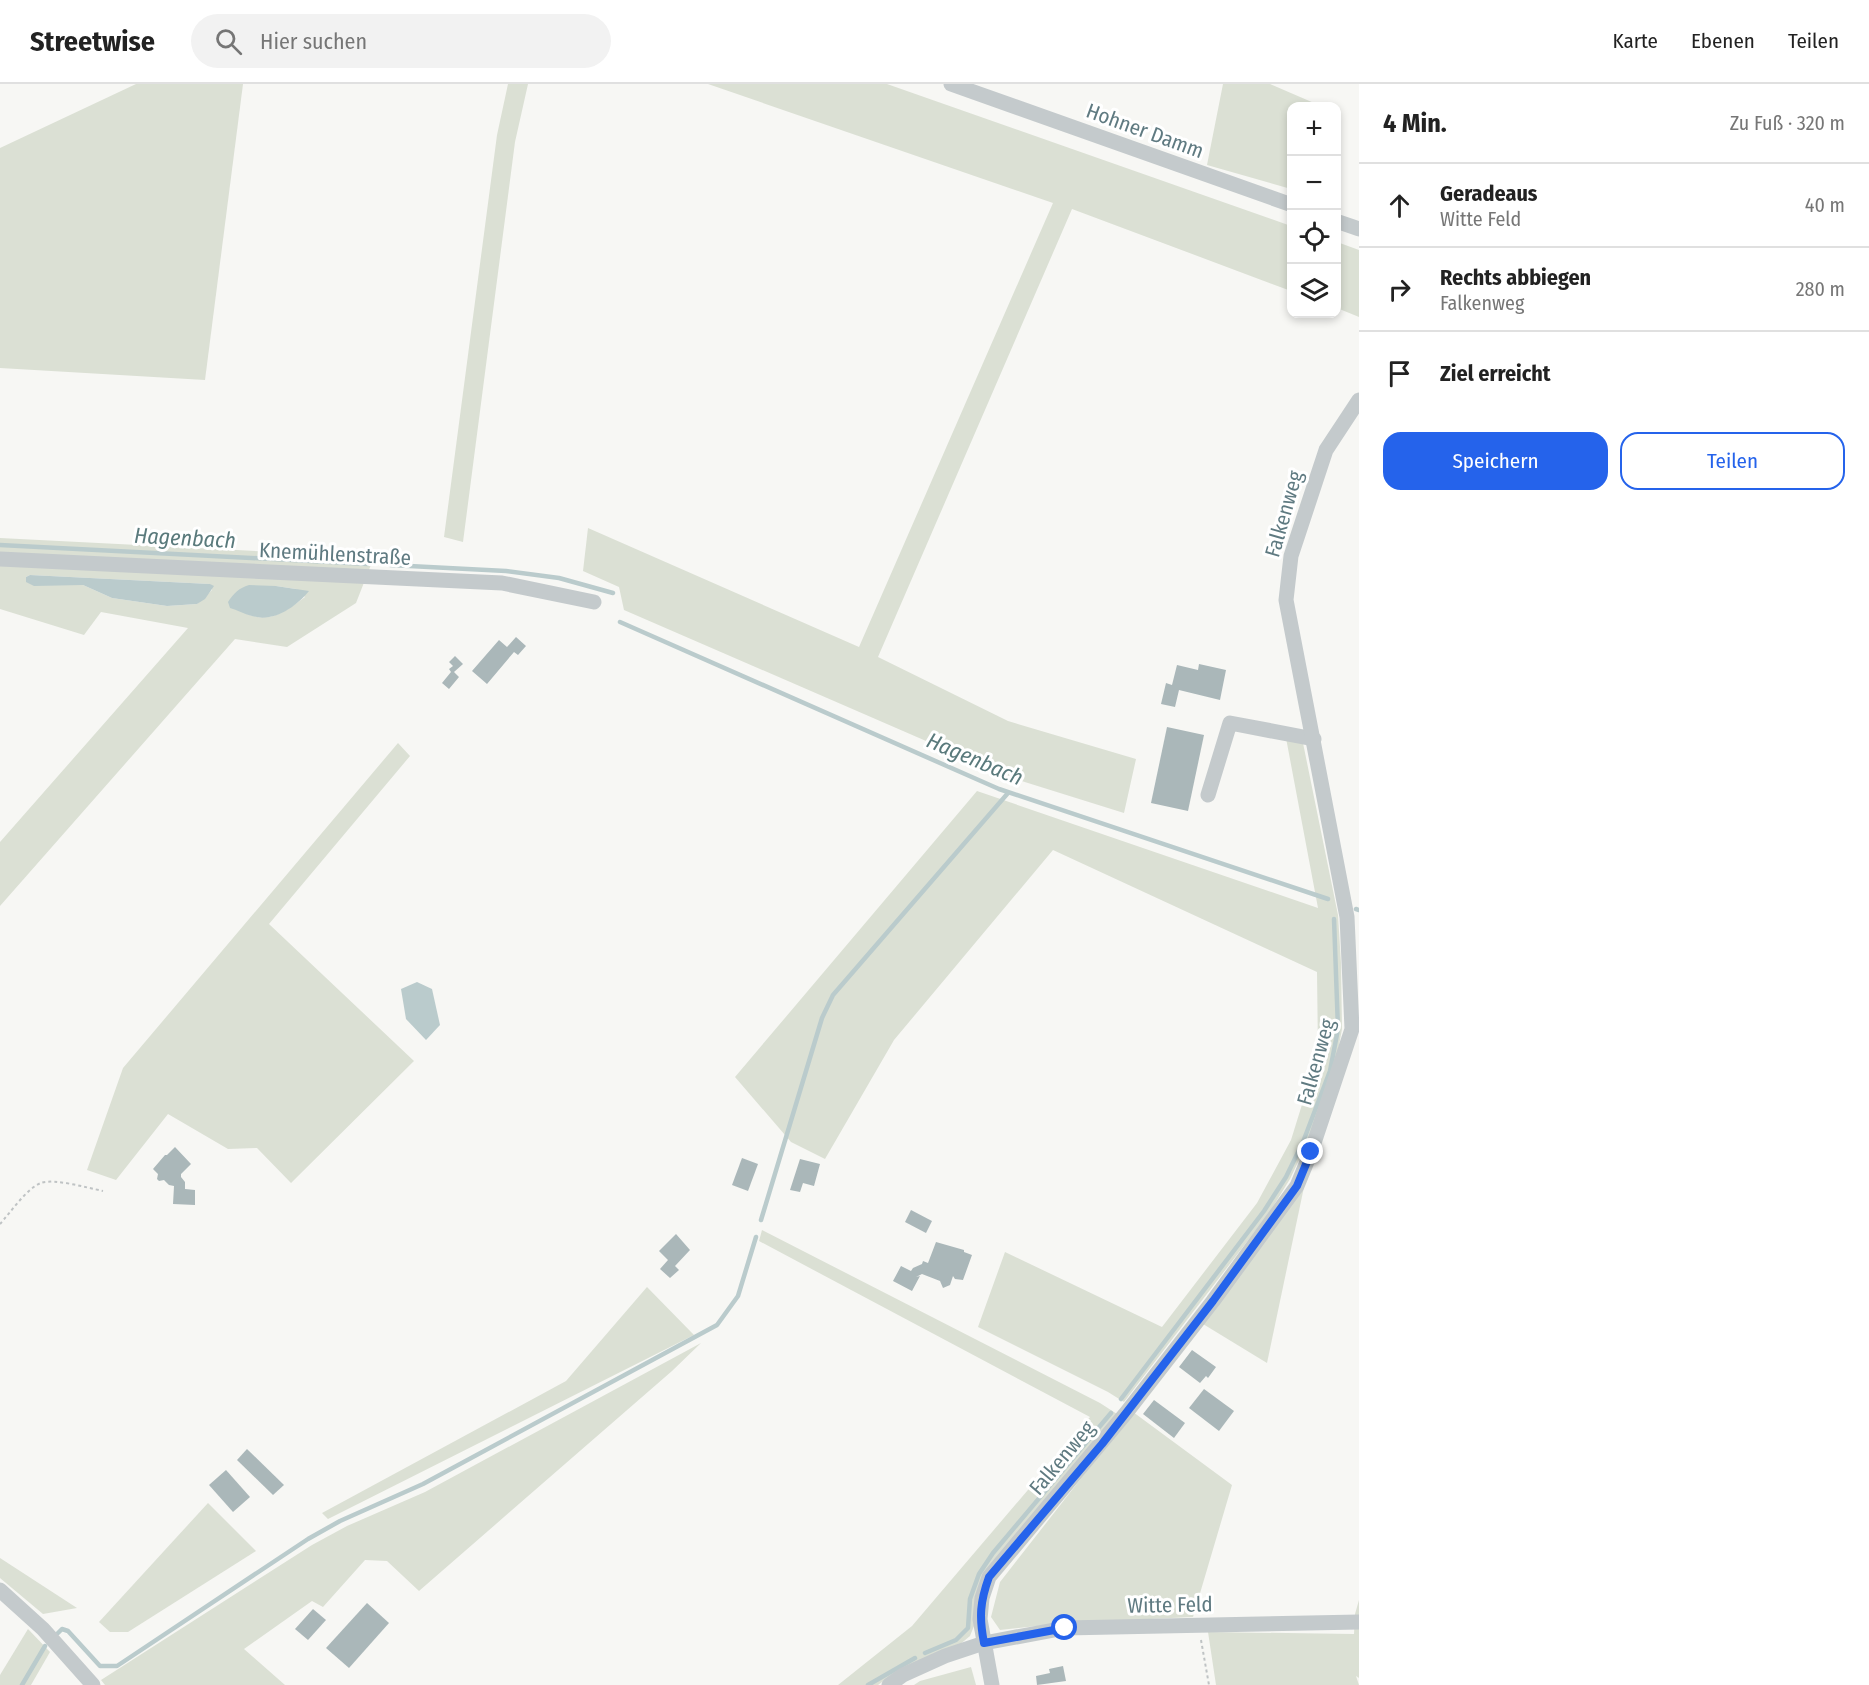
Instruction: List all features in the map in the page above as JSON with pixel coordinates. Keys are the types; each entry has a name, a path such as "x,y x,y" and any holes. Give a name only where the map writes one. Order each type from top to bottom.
{"street":[{"name":"Hohner Damm","path":"951,84 1287,203"},
{"path":"1341,223 1359,229"},
{"name":"Falkenweg","path":"984,1643 980,1620 981,1598 989,1577 1102,1444 1213,1301 1297,1186 1311,1152 1352,1029 1347,916 1286,600 1291,556 1326,450 1359,400"},
{"name":"Knemühlenstraße","path":"0,559 502,583 594,602"},
{"path":"1208,795 1230,723 1314,739"},
{"path":"0,1590 43,1629 93,1685"},
{"name":"Witte Feld","path":"889,1685 903,1675 934,1661 984,1643 1065,1628 1359,1622"},
{"path":"984,1643 992,1685"}],"path":[{"path":"0,1224 39,1183 49,1181 103,1191"},
{"path":"1199,1625 1209,1685"}],"shaded area":[{"path":"136,84 243,84 205,380 0,368 0,148"},
{"path":"508,84 528,84 515,142 463,542 444,537 497,135"},
{"path":"708,84 887,84 1287,225 1287,290 1072,209 878,657 1008,721 1136,759 1124,813 1009,777 624,610 619,587 583,571 588,528 859,647 1053,203"},
{"path":"1223,84 1270,84 1312,102 1287,102 1287,188 1207,165"},
{"path":"1341,243 1359,250 1359,317 1341,310"},
{"path":"0,538 374,557 356,603 287,647 235,639 0,906 0,842 188,628 101,612 84,635 0,609","holes":["30,575 210,584 212,590 197,604 167,606 112,598 83,585 59,585 26,577","276,586 296,589 305,597 283,612 269,617 252,616 243,612"]},
{"path":"30,575 214,586 205,599 197,604 167,606 112,598 83,585 34,586 26,582 26,577"},
{"path":"249,585 309,591 298,603 284,612 260,618 230,608 228,602 240,589"},
{"path":"1286,738 1303,743 1338,915 1342,1029 1334,1072 1307,1143 1290,1179 1269,1213 1124,1402 978,1327 1005,1252 1162,1327 1257,1203 1291,1140 1318,1053 1317,972 1053,850 894,1040 825,1159 791,1142 735,1077 977,791 1318,908"},
{"path":"398,743 410,756 269,924 414,1061 291,1183 257,1148 228,1149 168,1114 116,1180 87,1170 123,1068"},
{"path":"417,982 432,989 440,1025 426,1040 406,1019 401,989"},
{"path":"1304,1187 1267,1363 1203,1324"},
{"path":"762,1230 1100,1403 1117,1414 985,1576 976,1621 970,1636 958,1646 896,1672 878,1685 838,1685 912,1626 1090,1417 759,1241"},
{"path":"647,1287 694,1335 328,1519 322,1513 566,1381"},
{"path":"701,1343 672,1371 419,1591 387,1561 365,1560 323,1607 312,1601 244,1649 285,1685 105,1685 101,1680 312,1545 347,1526 425,1492"},
{"path":"1133,1412 1232,1485 1193,1617 1065,1623 1000,1630 991,1617 1000,1582"},
{"path":"208,1503 256,1551 128,1632 110,1632 99,1622"},
{"path":"0,1558 77,1608 43,1614 0,1578"},
{"path":"1359,1600 1359,1678 1356,1676 1359,1685 1216,1685 1208,1632 1354,1634 1355,1614"},
{"path":"28,1629 50,1652 31,1685 0,1685 0,1675"},
{"path":"971,1667 976,1685 914,1685 920,1681"}],"building":[{"path":"516,637 526,646 518,655 514,652 487,684 472,671 499,640 507,647"},
{"path":"455,656 463,664 454,672 459,677 449,689 442,683 451,672 449,669 453,666 449,662"},
{"path":"1199,664 1226,670 1220,700 1179,690 1175,707 1161,704 1166,683 1172,685 1177,665 1198,670"},
{"path":"1167,727 1204,735 1188,811 1151,803"},
{"path":"175,1147 191,1164 181,1174 181,1177 185,1182 185,1189 195,1190 195,1205 173,1204 174,1186 164,1180 159,1181 158,1174 153,1169"},
{"path":"742,1158 758,1164 748,1191 732,1185"},
{"path":"800,1159 820,1164 814,1186 803,1183 800,1192 790,1190"},
{"path":"911,1210 932,1221 926,1233 905,1222"},
{"path":"676,1234 690,1250 675,1266 679,1270 670,1278 660,1269 668,1260 659,1251"},
{"path":"936,1242 964,1250 972,1255 963,1280 955,1279 953,1276 950,1285 943,1288 940,1281 922,1274 916,1277 920,1276 912,1291 893,1281 901,1266 911,1271 923,1261 928,1263"},
{"path":"1192,1350 1216,1367 1208,1378 1206,1376 1200,1383 1179,1367"},
{"path":"1204,1389 1234,1411 1219,1431 1189,1408"},
{"path":"1154,1400 1185,1423 1174,1438 1143,1414"},
{"path":"247,1449 284,1485 273,1495 237,1460"},
{"path":"226,1470 250,1497 233,1512 209,1485"},
{"path":"367,1603 389,1623 349,1668 326,1648"},
{"path":"313,1609 326,1620 308,1640 295,1629"},
{"path":"1063,1666 1066,1681 1037,1685 1036,1676 1050,1673 1049,1669"}],"waterway":[{"name":"Hagenbach","path":"0,545 368,564"},
{"name":"Hagenbach","path":"390,565 506,571 559,578 613,593"},
{"name":"Hagenbach","path":"620,622 999,789 1328,899"},
{"path":"761,1220 822,1018 833,995 1008,793"},
{"path":"1121,1399 1264,1211 1286,1177 1303,1142 1330,1071 1338,1029 1334,919"},
{"path":"58,1633 62,1629 68,1631 100,1666 117,1666 308,1539 340,1521 423,1484 717,1325 738,1296 756,1237"},
{"path":"925,1653 956,1640 968,1628 970,1599 979,1574 993,1553 1111,1413"},
{"path":"22,1685 45,1646"},
{"path":"868,1685 915,1658"}],"route":[{"path":"1065,1628 984,1643 980,1620 981,1598 989,1577 1102,1444 1213,1301 1297,1186 1311,1152"}]}
